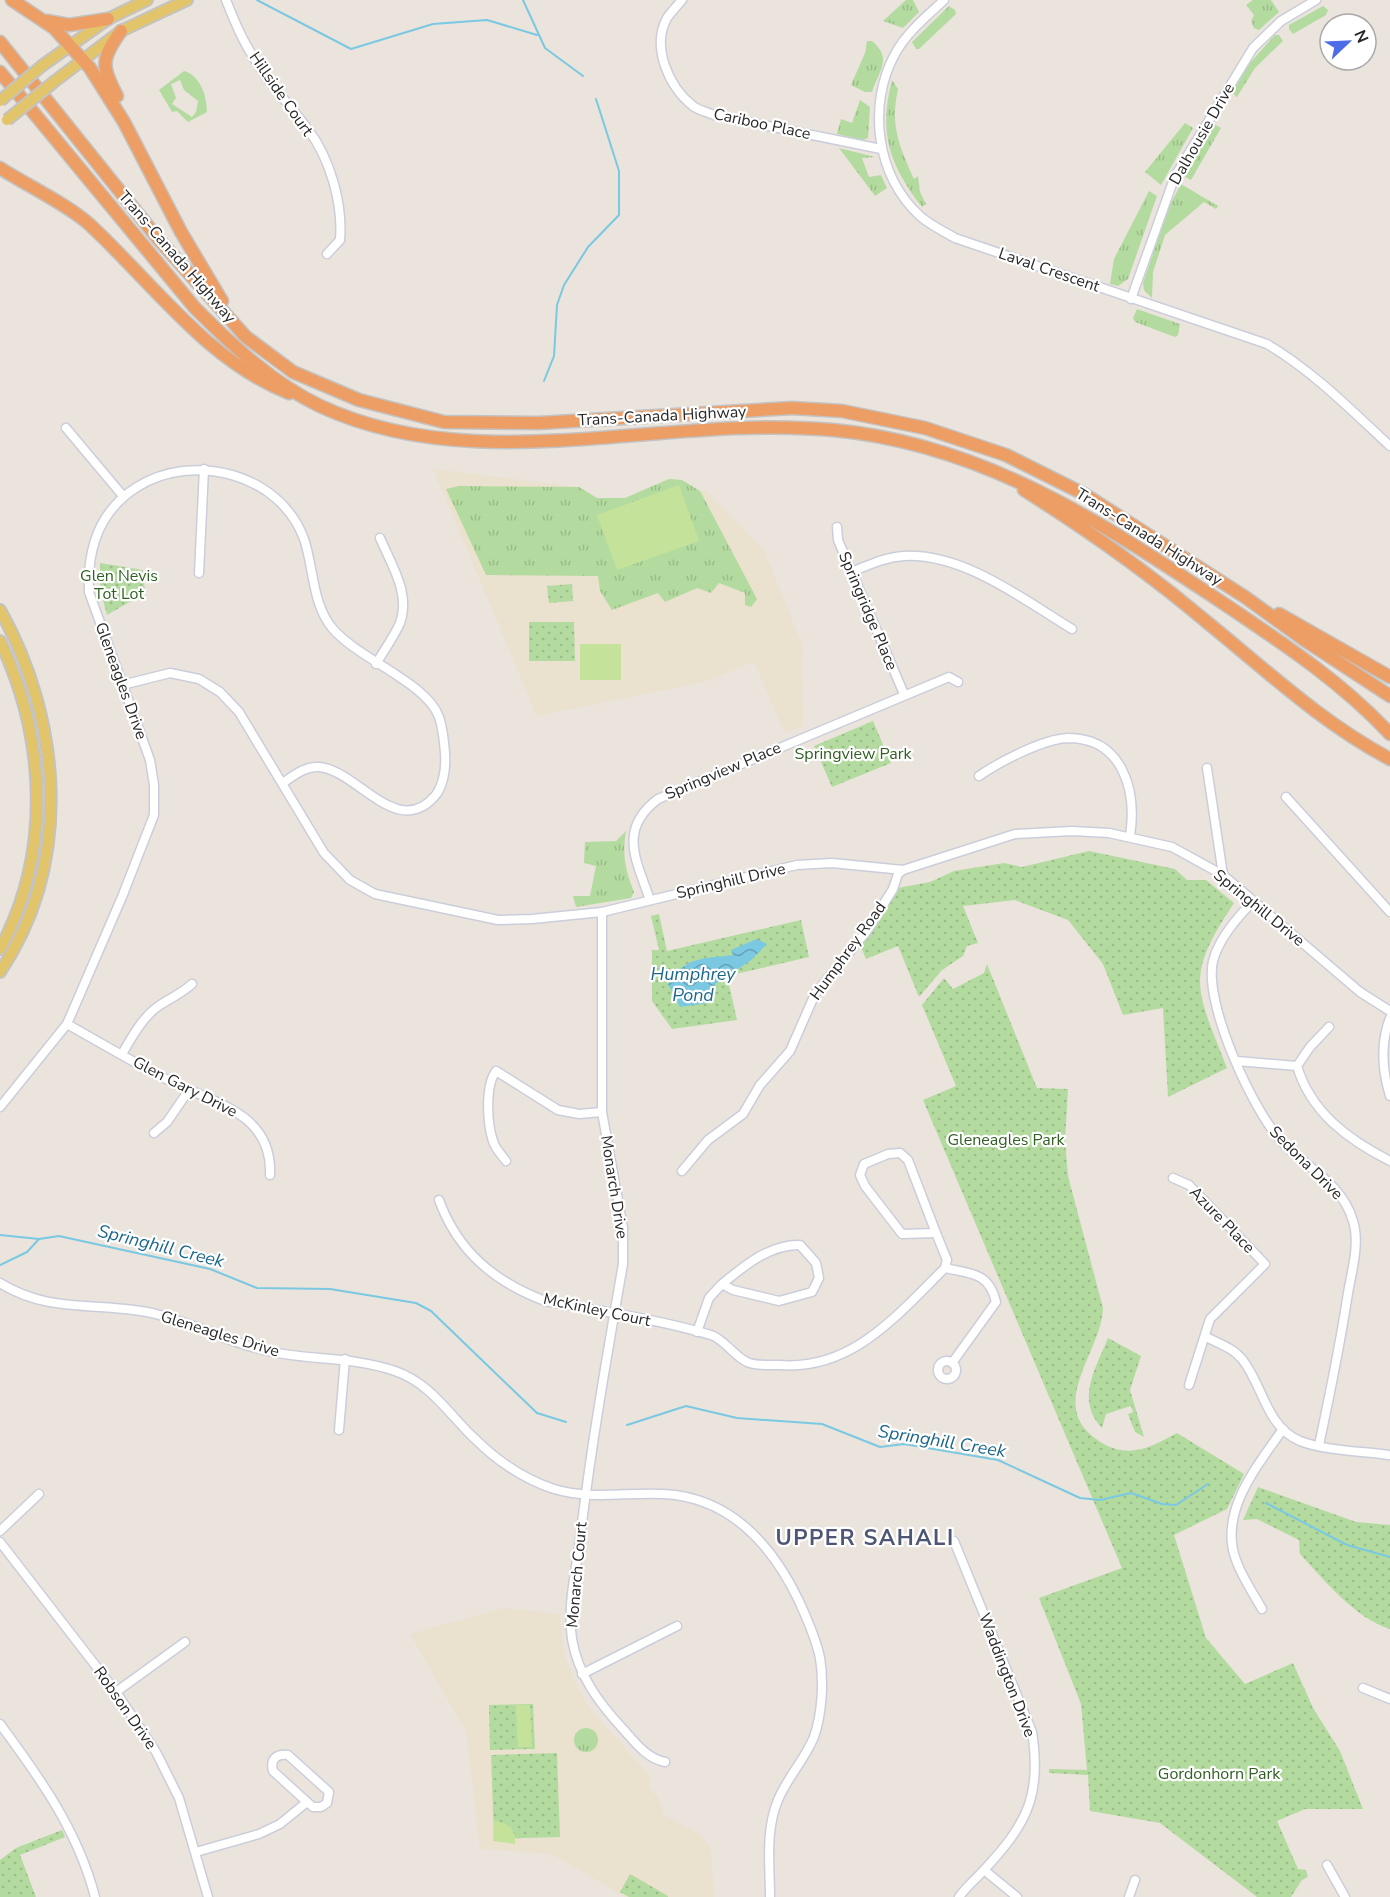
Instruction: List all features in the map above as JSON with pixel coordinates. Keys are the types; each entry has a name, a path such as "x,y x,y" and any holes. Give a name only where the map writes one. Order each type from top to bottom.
{"highway":[{"path":"12,0 54,28 83,59 104,88 202,268 246,337"},
{"path":"39,19 69,25 108,19"},
{"path":"121,32 104,60 106,75 130,120 151,171"},
{"name":"Trans-Canada Highway","path":"0,42 159,240 246,337 293,372 359,400 444,422 540,423 792,408 842,411 925,428 1006,455 1084,494 1245,597 1303,639 1390,696"},
{"name":"Trans-Canada Highway","path":"0,72 195,308 230,343 274,378 318,405 393,432 438,439 538,440 739,427 834,430 920,446 996,472 1036,488 1076,508 1268,633 1361,705 1387,731"},
{"path":"0,168 87,222 220,353 263,383 318,405"},
{"path":"0,173 14,177"},
{"path":"996,472 1071,519 1142,569 1296,698 1343,731 1390,759"},
{"path":"1245,597 1390,676"}],"main road":[{"path":"0,101 70,44 108,19 147,0"},
{"path":"3,123 83,59 121,32 187,0"},
{"path":"0,610 38,699 47,736 52,773 50,826 39,886 18,940 0,972"},
{"path":"0,641 25,702 38,774 37,821 26,882 19,909 0,949"}],"street":[{"name":"Hillside Court","path":"226,0 254,59 309,130 330,173 338,200 341,225 340,240 327,254"},
{"name":"Cariboo Place","path":"682,0 666,19 659,44 666,68 678,90 694,107 714,115 882,149"},
{"name":"Laval Crescent","path":"944,0 914,29 895,54 882,89 878,121 882,149 900,192 919,214 933,226 955,238 1267,344 1293,359 1390,446"},
{"name":"Dalhousie Drive","path":"1131,298 1174,176 1253,48 1281,21 1316,0"},
{"path":"66,428 123,496"},
{"path":"199,573 204,469"},
{"name":"Gleneagles Drive","path":"0,1107 67,1024 138,861 154,815 154,785 150,760 89,592 88,567 100,526 123,496 146,482 173,471 204,469 239,475 264,489 287,512 303,537 320,605 331,627 352,649 424,695 439,716 445,768 433,798 412,810 398,809 381,802 332,770 319,767 308,768 283,783"},
{"name":"Springridge Place","path":"837,527 838,540 903,694"},
{"path":"376,664 400,623 404,606 403,595 380,538"},
{"path":"851,572 879,560 905,556 930,558 995,582 1072,629"},
{"name":"Springhill Drive","path":"122,685 170,673 199,679 220,692 239,712 324,853 350,880 375,894 498,920 532,919 602,912 797,865 832,863 903,870 1015,834 1072,831 1130,836 1172,847 1223,875 1360,992 1390,1011"},
{"name":"Springview Place","path":"650,900 632,850 640,817 658,799 949,676 958,682"},
{"path":"979,776 993,766 1058,740 1084,740 1104,747 1122,766 1131,788 1133,815 1130,836"},
{"path":"1206,768 1223,875"},
{"path":"1286,797 1390,912"},
{"name":"Humphrey Road","path":"682,1171 708,1140 743,1114 760,1085 790,1051 815,994 866,932 903,870"},
{"name":"Sedona Drive","path":"1254,901 1223,940 1213,960 1212,982 1216,1005 1251,1097 1265,1121 1284,1144 1335,1188 1354,1222 1356,1246 1335,1376 1319,1445"},
{"name":"Monarch Drive","path":"585,1496 623,1263 623,1228 602,1112 602,912"},
{"path":"122,1054 146,1018 159,1005 176,997 192,984"},
{"path":"1390,1018 1383,1052 1390,1096"},
{"name":"Glen Gary Drive","path":"67,1024 189,1090 234,1108 255,1128 271,1155 270,1175"},
{"path":"1297,1066 1310,1047 1329,1027"},
{"path":"1237,1061 1297,1066"},
{"path":"1297,1066 1308,1094 1334,1127 1390,1161"},
{"path":"506,1161 493,1144 489,1121 490,1078 496,1071 558,1110 579,1114 602,1112"},
{"path":"153,1133 166,1122 189,1090"},
{"path":"936,1233 902,1234 865,1186 860,1175 864,1164 888,1154 900,1153 908,1160 947,1260 945,1268 980,1276 992,1286 996,1302 952,1363"},
{"name":"Azure Place","path":"1173,1178 1189,1185 1264,1264 1210,1319 1189,1385"},
{"name":"McKinley Court","path":"439,1200 447,1222 468,1252 491,1273 519,1291 545,1301 614,1313 714,1336 748,1363 795,1367 820,1363 848,1353 869,1341 945,1268"},
{"path":"697,1332 709,1298 722,1284 747,1265 785,1244 800,1245 816,1263 819,1278 812,1292 779,1301 733,1290 722,1284"},
{"name":"Gleneagles Drive","path":"0,1283 20,1295 47,1304 145,1312 171,1317 261,1350 306,1357 345,1359 388,1369 425,1387 448,1408 470,1435 496,1458 522,1475 554,1488 585,1496 666,1494 702,1501 735,1518 766,1545 787,1577 810,1625 820,1659 821,1696 814,1737 778,1800 770,1830 770,1897"},
{"path":"1206,1337 1225,1345 1241,1358 1271,1414 1283,1429 1300,1441 1388,1455"},
{"path":"339,1430 345,1359"},
{"path":"1262,1609 1236,1560 1231,1539 1235,1509 1254,1470 1283,1429"},
{"path":"0,1531 39,1494"},
{"name":"Monarch Court","path":"585,1496 571,1608 572,1639 582,1674 604,1709 644,1752 656,1760 665,1761"},
{"name":"Waddington Drive","path":"954,1541 1032,1732 1036,1758 1035,1787 1016,1834 959,1897"},
{"name":"Robson Drive","path":"0,1542 116,1692 161,1761 179,1798 208,1897"},
{"path":"582,1674 677,1626"},
{"path":"116,1692 185,1641"},
{"path":"1362,1689 1390,1699"},
{"path":"0,1724 41,1779 66,1822 95,1897"},
{"path":"288,1755 329,1792 330,1798 321,1807 313,1807 307,1802 273,1771 274,1757 288,1755"},
{"path":"196,1852 259,1834 280,1824 307,1802"},
{"path":"1327,1865 1345,1897"},
{"path":"984,1870 1017,1897"},
{"path":"1130,1897 1136,1880"}],"shaded area":[{"path":"433,469 579,487 597,498 626,498 669,479 682,480 700,491 706,490 764,550 802,644 803,727 784,732 754,662 704,682 537,716"},
{"path":"504,1608 559,1614 564,1653 575,1683 591,1710 651,1777 649,1787 658,1798 664,1815 698,1833 711,1848 714,1897 625,1897 552,1854 480,1849 466,1732 410,1634"}],"green space":[{"path":"906,0 913,0 919,12 903,28 883,21"},
{"path":"1253,0 1271,0 1279,12 1259,30 1254,28 1251,21 1254,15 1246,5"},
{"path":"949,6 955,10 956,14 919,49 916,49 912,42"},
{"path":"1323,6 1328,10 1327,12 1318,12 1318,20 1293,34 1289,25"},
{"path":"1275,35 1279,35 1283,41 1255,68 1237,97 1232,93 1249,64"},
{"path":"867,41 872,41 878,47 883,59 881,71 872,92 865,92 851,85 865,53"},
{"path":"184,71 199,82 206,100 207,112 188,122 177,111 172,112 159,90","holes":["180,80 184,90 198,101 196,112 192,117 172,104 176,98 171,84"]},
{"path":"892,80 898,89 895,114 897,135 914,179 918,176 920,192 926,204 922,207 902,177 890,148 886,116"},
{"path":"860,100 870,107 868,138 863,140 837,134 841,119 852,123"},
{"path":"1185,123 1193,128 1161,185 1145,172"},
{"path":"1214,124 1221,128 1191,180 1185,177"},
{"path":"839,148 875,157 862,158 869,177 881,175 887,188 875,196"},
{"path":"1181,184 1218,206 1216,209 1204,202 1165,235 1153,272 1152,298 1144,290 1143,283 1169,207"},
{"path":"1149,191 1157,196 1128,279 1118,286 1110,284 1114,259"},
{"path":"1137,309 1180,324 1178,335 1175,337 1135,322 1133,318"},
{"path":"669,479 682,480 700,491 757,599 751,607 745,605 745,593 719,583 711,593 697,588 665,602 658,593 612,610 600,591 598,576 486,575 446,489 459,486 579,487 597,498 625,498"},
{"path":"679,485 699,541 617,570 597,515"},
{"name":"Glen Nevis Tot Lot","path":"100,563 143,570 145,593 107,615 100,589"},
{"path":"572,584 573,601 549,603 547,586"},
{"path":"529,622 574,622 575,661 529,661"},
{"path":"580,644 621,644 621,680 580,680"},
{"name":"Springview Park","path":"873,721 891,763 832,787 814,746"},
{"path":"626,831 625,862 634,892 631,898 576,907 573,896 590,896 596,866 584,863 585,842 616,841"},
{"path":"1089,851 1175,869 1187,880 1206,880 1234,903 1207,949 1200,984 1208,1019 1227,1068 1168,1097 1163,1008 1123,1015 1103,964 1068,920 1015,900 963,906 978,943 967,946 963,956 942,970 919,997 898,946 866,959 858,940 892,889 930,882 954,871 1004,863 1022,867"},
{"path":"659,914 667,951 801,920 809,957 727,976 737,1020 672,1029 652,1001 652,950 659,950 651,916"},
{"path":"987,964 1037,1088 1068,1089 1065,1141 1068,1176 1103,1308 1100,1325 1080,1380 1076,1397 1077,1414 1086,1430 1104,1444 1114,1448 1133,1451 1142,1449 1177,1433 1244,1474 1227,1509 1174,1535 1206,1638 1245,1684 1293,1663 1313,1708 1340,1751 1363,1809 1305,1809 1277,1821 1298,1869 1306,1870 1308,1877 1302,1880 1291,1897 1257,1897 1160,1823 1090,1811 1088,1775 1049,1773 1049,1769 1087,1770 1081,1704 1039,1598 1122,1568 923,1100 956,1086 922,1005 944,978 953,989 984,973"},
{"path":"1108,1338 1141,1356 1130,1390 1144,1437 1135,1432 1128,1414 1133,1412 1131,1406 1106,1414 1102,1428 1090,1406 1090,1384"},
{"path":"1258,1487 1356,1522 1390,1525 1390,1629 1377,1624 1341,1598 1300,1554 1299,1540 1257,1519 1243,1520"},
{"path":"533,1704 535,1749 490,1750 489,1705"},
{"path":"516,1705 530,1705 532,1747 518,1747"},
{"path":"586,1728 594,1732 598,1740 594,1748 586,1752 578,1748 574,1740 578,1732"},
{"path":"557,1753 560,1837 494,1839 491,1755"},
{"path":"494,1821 510,1828 514,1834 515,1844 493,1841"},
{"path":"62,1830 65,1837 20,1855 36,1897 0,1897 0,1860 16,1848"},
{"path":"630,1874 668,1897 629,1897 620,1892"}],"water":[{"name":"Humphrey Pond","path":"757,939 767,944 750,961 715,984 709,1003 680,1007 668,984 681,968 696,960 733,955 731,950"}],"waterway":[{"path":"257,0 351,49 433,24 487,20 537,35"},
{"path":"523,0 545,48 583,76"},
{"path":"544,381 554,356 557,305 564,285 588,247 619,215 619,171 596,99"},
{"path":"0,1235 39,1239"},
{"name":"Springhill Creek","path":"0,1265 27,1252 39,1239 59,1236 210,1269 257,1288 330,1289 416,1303 431,1311 537,1413 566,1422"},
{"name":"Springhill Creek","path":"627,1425 686,1406 737,1418 822,1424 880,1447 904,1444 998,1460 1080,1498 1100,1500 1131,1493 1162,1504 1176,1505 1208,1484"},
{"name":"Springhill Creek","path":"1266,1503 1347,1545 1390,1557"}],"district":[{"name":"UPPER SAHALI","path":"865,1538"}],"park label":[{"name":"Gleneagles Park","path":"1006,1140"},
{"name":"Gordonhorn Park","path":"1219,1774"}]}
